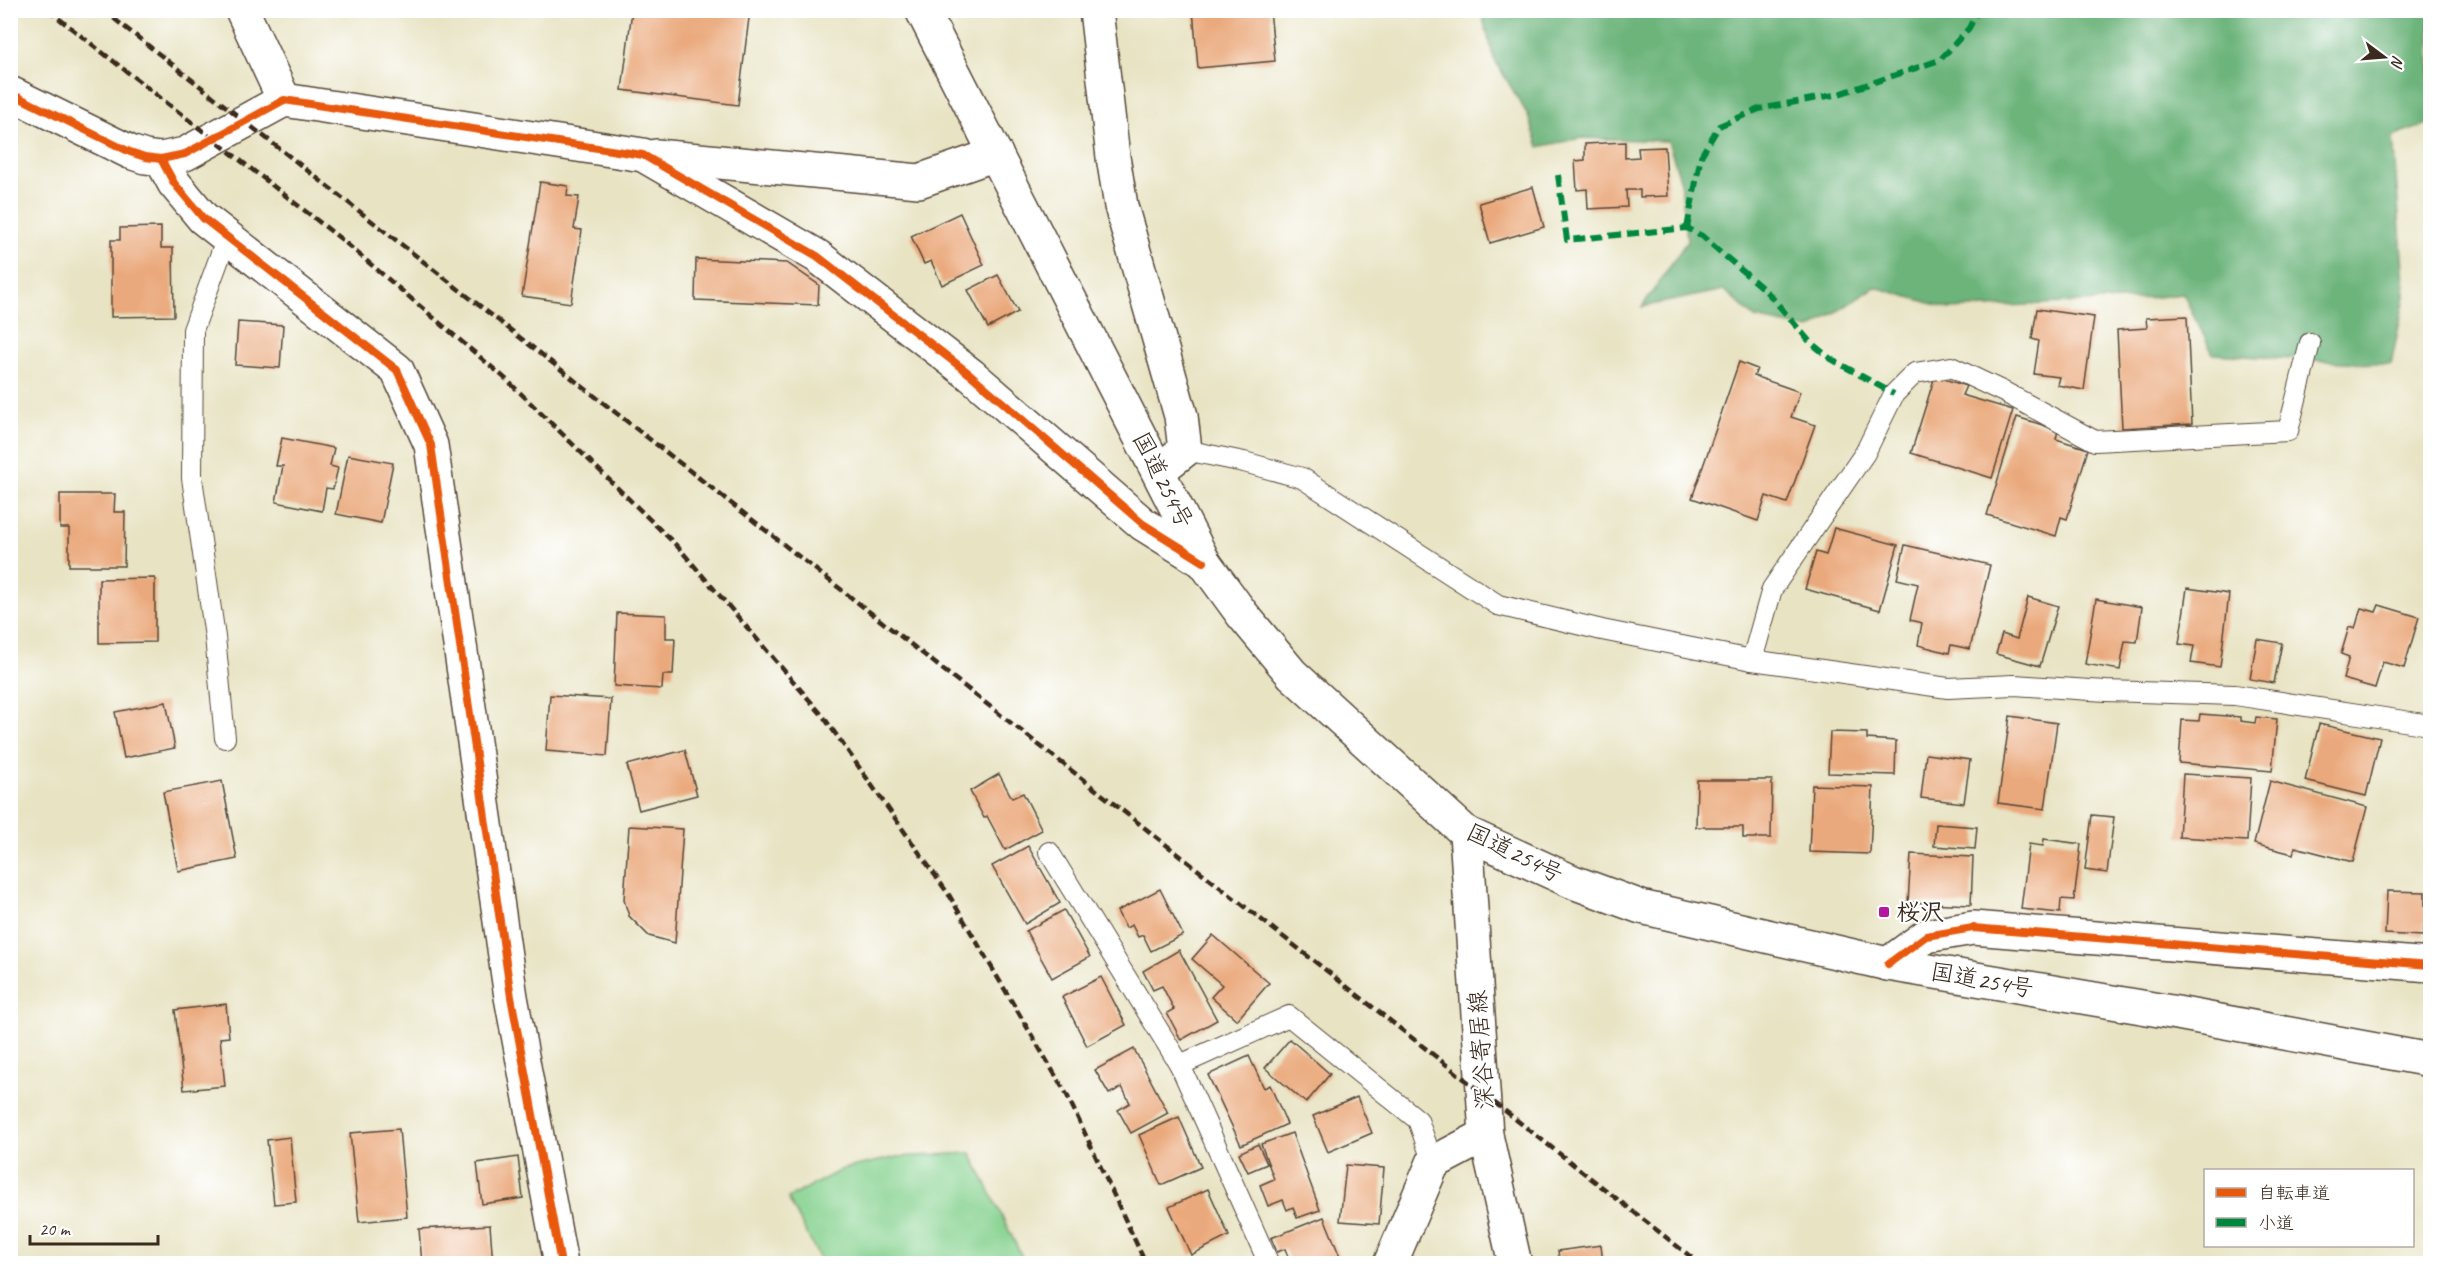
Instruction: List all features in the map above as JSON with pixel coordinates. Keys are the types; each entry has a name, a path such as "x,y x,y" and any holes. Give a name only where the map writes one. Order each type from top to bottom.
{"main road":[{"path":"242,10 284,100"},
{"path":"1096,10 1121,206 1181,416 1185,450 1158,471"},
{"name":"国道254号","path":"922,12 1204,562 1242,614 1292,674 1466,833 1573,882 1641,907 1887,964 2166,1011 2430,1060"},
{"path":"10,93 130,152 161,159 185,154 284,100 643,155 919,181 996,153"},
{"path":"643,155 817,256 971,375 1143,524 1204,562"},
{"path":"161,159 174,183 203,218 397,370 431,445 511,997 561,1263"},
{"name":"深谷寄居線","path":"1466,833 1486,1135 1515,1263"},
{"path":"1887,964 1926,936 1973,928 2430,965"},
{"path":"1390,1263 1433,1163 1486,1135"}],"lane":[{"path":"225,738 215,637 192,478 194,330 227,237"},
{"path":"1752,660 1772,589 1865,453 1894,394 1915,373 1951,367 2006,393 2095,441 2288,431 2310,343"},
{"path":"1185,450 1244,462 1302,478 1498,604 1602,630 1752,660 1948,688 2014,685 2106,691 2235,695 2430,725"},
{"path":"1049,852 1179,1065 1269,1263"},
{"path":"1179,1065 1289,1016 1419,1120 1433,1163"}],"green space":[{"path":"1481,11 2430,11 2430,123 2393,137 2405,296 2391,365 2213,354 2183,294 2140,299 1950,309 1875,287 1810,329 1755,318 1724,290 1642,307 1687,241 1681,182 1668,141 1581,138 1539,147 1528,115 1494,59"},
{"path":"971,1153 1025,1263 822,1263 788,1198 843,1169 897,1157"}],"building":[{"path":"632,10 750,10 738,105 622,90"},
{"path":"1193,10 1270,10 1275,61 1198,68"},
{"path":"1625,142 1625,158 1639,157 1638,148 1665,147 1668,196 1640,197 1640,190 1626,190 1627,207 1588,209 1587,189 1577,190 1575,161 1585,160 1585,144"},
{"path":"540,182 568,186 567,196 579,197 574,229 582,230 571,303 522,296"},
{"path":"1533,187 1544,227 1490,243 1479,203"},
{"path":"960,213 984,265 942,285 931,261 924,264 911,236"},
{"path":"161,227 161,248 173,248 174,316 111,317 111,240 120,240 120,228"},
{"path":"696,259 787,263 819,285 818,305 695,300"},
{"path":"998,275 1018,312 988,328 968,290"},
{"path":"2037,309 2094,317 2084,390 2057,385 2059,377 2034,374 2039,341 2032,339"},
{"path":"2187,316 2192,424 2122,428 2117,330 2147,328 2146,318"},
{"path":"238,322 283,325 280,368 235,365"},
{"path":"1739,362 1757,369 1754,376 1800,392 1791,417 1815,425 1787,503 1766,496 1758,521 1692,498"},
{"path":"1935,376 1966,386 1962,395 2013,410 1992,478 1911,453"},
{"path":"2017,417 2058,430 2056,439 2088,449 2067,519 2061,517 2056,536 1987,515"},
{"path":"282,438 334,448 330,466 338,468 333,489 326,488 322,511 276,502 283,466 276,466"},
{"path":"348,455 393,463 381,523 336,514"},
{"path":"60,494 115,494 114,512 125,512 124,566 69,566 69,528 60,528"},
{"path":"1834,528 1898,545 1880,610 1805,589 1816,552 1826,555"},
{"path":"1905,545 1990,565 1970,649 1951,645 1949,653 1918,645 1922,623 1910,620 1918,584 1897,579"},
{"path":"155,578 155,642 99,643 99,579"},
{"path":"2187,588 2229,594 2220,667 2191,663 2194,646 2179,644"},
{"path":"2028,597 2058,606 2040,666 1996,654 2002,634 2017,639"},
{"path":"2096,599 2142,607 2137,642 2125,641 2120,670 2085,664"},
{"path":"2379,605 2419,617 2404,668 2383,662 2375,688 2343,679 2349,657 2341,654 2349,627 2355,629 2361,608 2376,612"},
{"path":"617,613 666,615 666,638 675,638 673,675 663,675 662,689 614,686"},
{"path":"2257,639 2282,643 2274,683 2250,679"},
{"path":"550,695 611,699 607,756 546,751"},
{"path":"166,702 175,748 124,758 115,712"},
{"path":"2200,714 2240,717 2240,721 2255,723 2256,717 2277,719 2272,771 2179,763 2182,720 2199,721"},
{"path":"2010,716 2057,723 2045,809 1998,803"},
{"path":"2319,724 2380,738 2366,796 2305,781"},
{"path":"1830,732 1867,733 1867,739 1896,741 1895,775 1828,773"},
{"path":"685,750 697,795 639,810 627,765"},
{"path":"1926,754 1970,760 1964,803 1921,798"},
{"path":"999,774 1012,798 1023,793 1042,830 1005,850 987,816 984,818 970,791"},
{"path":"2183,774 2251,778 2247,841 2179,837"},
{"path":"1697,780 1772,780 1771,838 1743,838 1743,827 1696,827"},
{"path":"222,781 237,859 178,871 163,792"},
{"path":"2270,781 2367,807 2353,862 2295,847 2293,854 2254,844"},
{"path":"1812,785 1873,787 1870,854 1809,852"},
{"path":"2092,815 2114,817 2107,873 2085,870"},
{"path":"1936,824 1977,827 1975,849 1934,846"},
{"path":"629,826 683,829 675,943 649,936 629,916 624,900"},
{"path":"2044,839 2081,844 2074,900 2061,899 2060,913 2021,909 2029,844 2043,846"},
{"path":"1028,846 1060,903 1025,924 992,866"},
{"path":"1911,854 1973,857 1971,905 1908,902"},
{"path":"1160,889 1183,935 1151,951 1143,935 1138,937 1132,925 1126,928 1117,911"},
{"path":"2387,891 2425,892 2425,906 2430,906 2429,922 2425,922 2423,936 2385,934"},
{"path":"1064,910 1090,957 1052,978 1026,931"},
{"path":"1213,935 1269,983 1237,1020 1211,997 1222,985 1192,959"},
{"path":"1179,950 1217,1020 1181,1040 1167,1013 1174,1009 1162,986 1153,990 1143,971"},
{"path":"1101,977 1126,1025 1087,1046 1062,997"},
{"path":"226,1004 229,1037 220,1038 225,1086 184,1090 175,1010"},
{"path":"1290,1039 1330,1074 1306,1103 1265,1068"},
{"path":"1134,1049 1168,1113 1131,1133 1118,1110 1130,1103 1122,1087 1109,1094 1095,1070"},
{"path":"1249,1056 1264,1088 1270,1085 1287,1124 1241,1145 1208,1075"},
{"path":"1357,1097 1372,1133 1328,1152 1313,1116"},
{"path":"1179,1117 1201,1167 1161,1185 1139,1135"},
{"path":"399,1129 407,1217 359,1222 350,1133"},
{"path":"1292,1133 1320,1210 1297,1218 1293,1207 1287,1210 1283,1200 1268,1206 1260,1185 1274,1179 1261,1144"},
{"path":"290,1137 296,1202 274,1204 267,1140"},
{"path":"1258,1144 1267,1164 1248,1172 1239,1153"},
{"path":"518,1157 523,1198 482,1204 477,1163"},
{"path":"1346,1165 1384,1168 1379,1224 1340,1221"},
{"path":"1208,1189 1229,1236 1191,1255 1169,1207"},
{"path":"1324,1217 1343,1264 1291,1264 1285,1249 1277,1252 1271,1238"},
{"path":"490,1225 493,1264 422,1264 419,1229"},
{"path":"1601,1245 1603,1264 1560,1264 1558,1251"}],"railway":[{"path":"48,10 341,239 507,380 678,547 823,716 949,895 1067,1095 1146,1264"},
{"path":"103,10 1700,1264"}],"marked path":[{"path":"1687,228 1701,156 1719,126 1759,109 1839,94 1940,60 1969,28 1978,10"},
{"path":"1558,175 1567,240 1687,228 1702,236 1769,294 1810,342 1831,359 1894,394"}],"cycle path":[{"path":"10,93 130,152 161,159 185,154 284,100 643,155 817,256 971,375 1143,524 1204,562"},
{"path":"161,159 174,183 203,218 397,370 431,445 511,997 561,1264"},
{"path":"1888,964 1926,936 1973,928 2430,965"}],"place":[{"name":"桜沢","path":"1884,912"}]}
